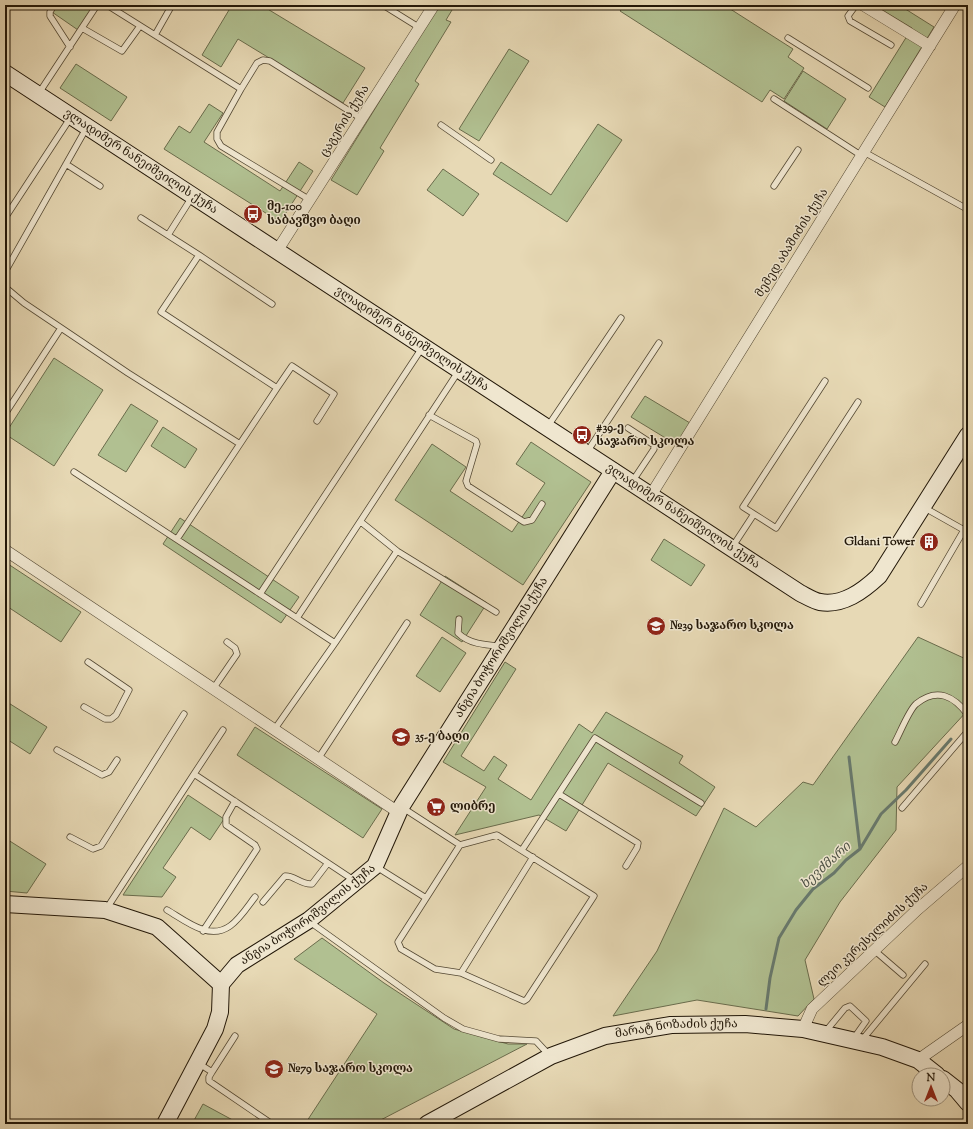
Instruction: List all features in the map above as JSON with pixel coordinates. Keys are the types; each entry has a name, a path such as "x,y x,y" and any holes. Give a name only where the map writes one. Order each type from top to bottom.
{"street":[{"name":"ცაგერის ქუჩა","path":"277,251 434,5"},
{"path":"863,5 930,46"},
{"name":"მემედ აბაშიძის ქუჩა","path":"651,495 955,5"},
{"name":"ვლადიმერ ნანეიშვილის ქუჩა","path":"5,73 800,593 820,602 842,600 856,595 867,588 879,576 923,507"},
{"path":"923,507 968,435"},
{"name":"ანგია ბოჭორიშვილის ქუჩა","path":"221,984 237,965 308,920 375,866 399,810 613,470"},
{"path":"5,550 274,730 399,810"},
{"name":"ლეო კერესელიძის ქუჩა","path":"803,1029 812,1009 918,908 968,866"},
{"path":"5,904 105,910 157,927 221,984 219,1018 215,1029 165,1124"},
{"name":"მარატ ნოზაძის ქუჩა","path":"427,1124 551,1056 605,1036 671,1025 745,1024 803,1029 882,1047 918,1060 927,1067"},
{"path":"918,1060 968,1025"},
{"path":"951,1086 957,1090 968,1103"}],"lane":[{"path":"54,5 50,12 50,16 70,48"},
{"path":"38,95 97,5"},
{"path":"107,5 241,89"},
{"path":"155,35 172,5"},
{"path":"383,5 420,28"},
{"path":"856,5 848,16 850,21 891,45"},
{"path":"82,28 122,51 140,26"},
{"path":"788,38 868,88"},
{"path":"310,200 221,146 217,139 217,132 257,63 263,60 270,61 362,119"},
{"path":"774,99 863,154 968,209"},
{"path":"5,218 71,116"},
{"path":"441,125 491,160"},
{"path":"5,272 87,127"},
{"path":"774,186 798,150"},
{"path":"66,164 100,186"},
{"path":"168,235 193,196"},
{"path":"141,218 272,304"},
{"path":"199,256 161,312 277,388"},
{"path":"5,287 24,303 61,328 240,444"},
{"path":"548,427 621,318"},
{"path":"5,414 61,328"},
{"path":"586,453 659,342"},
{"path":"260,594 423,346"},
{"path":"177,539 292,366 334,394 317,421"},
{"path":"297,618 460,370"},
{"path":"825,381 743,507 776,528 858,402"},
{"path":"429,415 476,441 477,444 466,481 468,486 524,522 532,520 542,504"},
{"path":"628,428 654,445 654,449 632,483"},
{"path":"74,472 334,643"},
{"path":"923,507 964,530"},
{"path":"731,548 754,514"},
{"path":"360,522 397,551 496,612"},
{"path":"921,604 968,523"},
{"path":"274,730 397,551"},
{"path":"459,619 458,633 463,637 486,645 502,646"},
{"path":"318,759 407,623"},
{"path":"213,689 237,654 235,648 227,642"},
{"path":"84,707 105,719 111,719 116,715 129,690 88,662"},
{"path":"895,742 915,705 927,698 947,695 954,699 968,715"},
{"path":"70,837 93,849 101,846 184,714"},
{"path":"105,910 223,730"},
{"path":"902,808 968,731"},
{"path":"522,850 595,738 701,803"},
{"path":"56,750 102,775 109,772 117,760"},
{"path":"194,774 356,882"},
{"path":"559,794 638,843 638,848 626,866"},
{"path":"203,931 257,849 255,845 226,825 226,817 235,801"},
{"path":"399,810 460,845 497,836 522,850 594,896 527,999 521,1000 461,973 435,969 410,955 399,946 400,939 460,845"},
{"path":"461,973 533,857"},
{"path":"263,902 285,876 291,876 304,883 312,884 328,863"},
{"path":"375,866 426,898"},
{"path":"167,910 203,931 213,932 231,926 255,897"},
{"path":"308,920 444,1018 463,1029 499,1039 536,1042 551,1056"},
{"path":"874,950 903,975"},
{"path":"856,1041 925,964"},
{"path":"824,1034 845,1008 850,1006 866,1021 856,1041"},
{"path":"235,1036 209,1077 209,1081 272,1124"},
{"path":"197,1063 212,1072"}],"green space":[{"path":"56,5 95,5 78,30 52,12"},
{"path":"232,5 261,5 365,68 343,103 238,39 221,67 202,55"},
{"path":"439,5 455,5 446,20 451,22 415,81 419,84 380,148 384,151 357,195 331,180"},
{"path":"625,5 724,5 793,49 788,57 804,68 784,99 770,90 762,102 620,11"},
{"path":"874,5 899,5 934,27 885,107 869,97 912,28"},
{"path":"509,49 529,61 479,141 459,129"},
{"path":"76,64 127,97 111,121 60,88"},
{"path":"803,71 846,99 827,129 784,101"},
{"path":"209,104 223,113 204,142 280,191 299,162 313,171 280,222 164,149 179,126 190,133"},
{"path":"598,124 622,140 567,222 493,174 501,162 551,195"},
{"path":"443,169 479,194 463,216 427,190"},
{"path":"54,358 103,390 54,466 5,434"},
{"path":"645,396 690,423 677,445 631,417"},
{"path":"131,404 158,421 126,472 98,455"},
{"path":"163,427 197,449 185,468 151,446"},
{"path":"531,442 591,482 523,585 395,500 432,444 466,467 450,491 512,532 545,483 516,464"},
{"path":"180,518 299,597 281,623 163,544"},
{"path":"664,539 705,565 691,586 651,560"},
{"path":"5,562 81,612 61,642 5,605"},
{"path":"445,576 487,603 462,642 420,615"},
{"path":"442,637 466,653 440,692 416,676"},
{"path":"918,637 968,660 968,710 897,787 896,830 840,902 805,960 814,999 798,1016 697,1000 613,1016 657,951 724,808 756,827 803,782 813,785"},
{"path":"505,662 516,669 461,756 484,771 494,756 507,765 498,779 531,800 579,724 592,733 606,712 683,756 679,763 715,787 696,816 608,763 566,831 539,815 455,835 486,787 443,762"},
{"path":"7,702 47,727 30,754 5,738 5,706"},
{"path":"255,727 382,809 363,838 237,755"},
{"path":"188,795 224,819 210,840 191,827 163,868 176,877 162,897 123,895"},
{"path":"5,838 46,864 27,893 5,891"},
{"path":"322,938 384,983 454,1029 508,1044 527,1044 373,1124 305,1124 377,1014 294,959"},
{"path":"203,1104 240,1124 192,1124"}],"waterway":[{"name":"ხევძმარი","path":"766,1009 770,978 779,938 796,910 813,889 834,873 846,860 860,849 881,814 906,790 951,739"},
{"path":"849,757 860,849"}],"place":[{"name":"მე-100 საბავშვო ბაღი","path":"253,214"},
{"name":"#39-ე საჯარო სკოლა","path":"582,435"},
{"name":"Gldani Tower","path":"929,542"},
{"name":"№39 საჯარო სკოლა","path":"656,626"},
{"name":"35-ე ბაღი","path":"401,737"},
{"name":"ლიბრე","path":"436,807"},
{"name":"№79 საჯარო სკოლა","path":"274,1069"}]}
